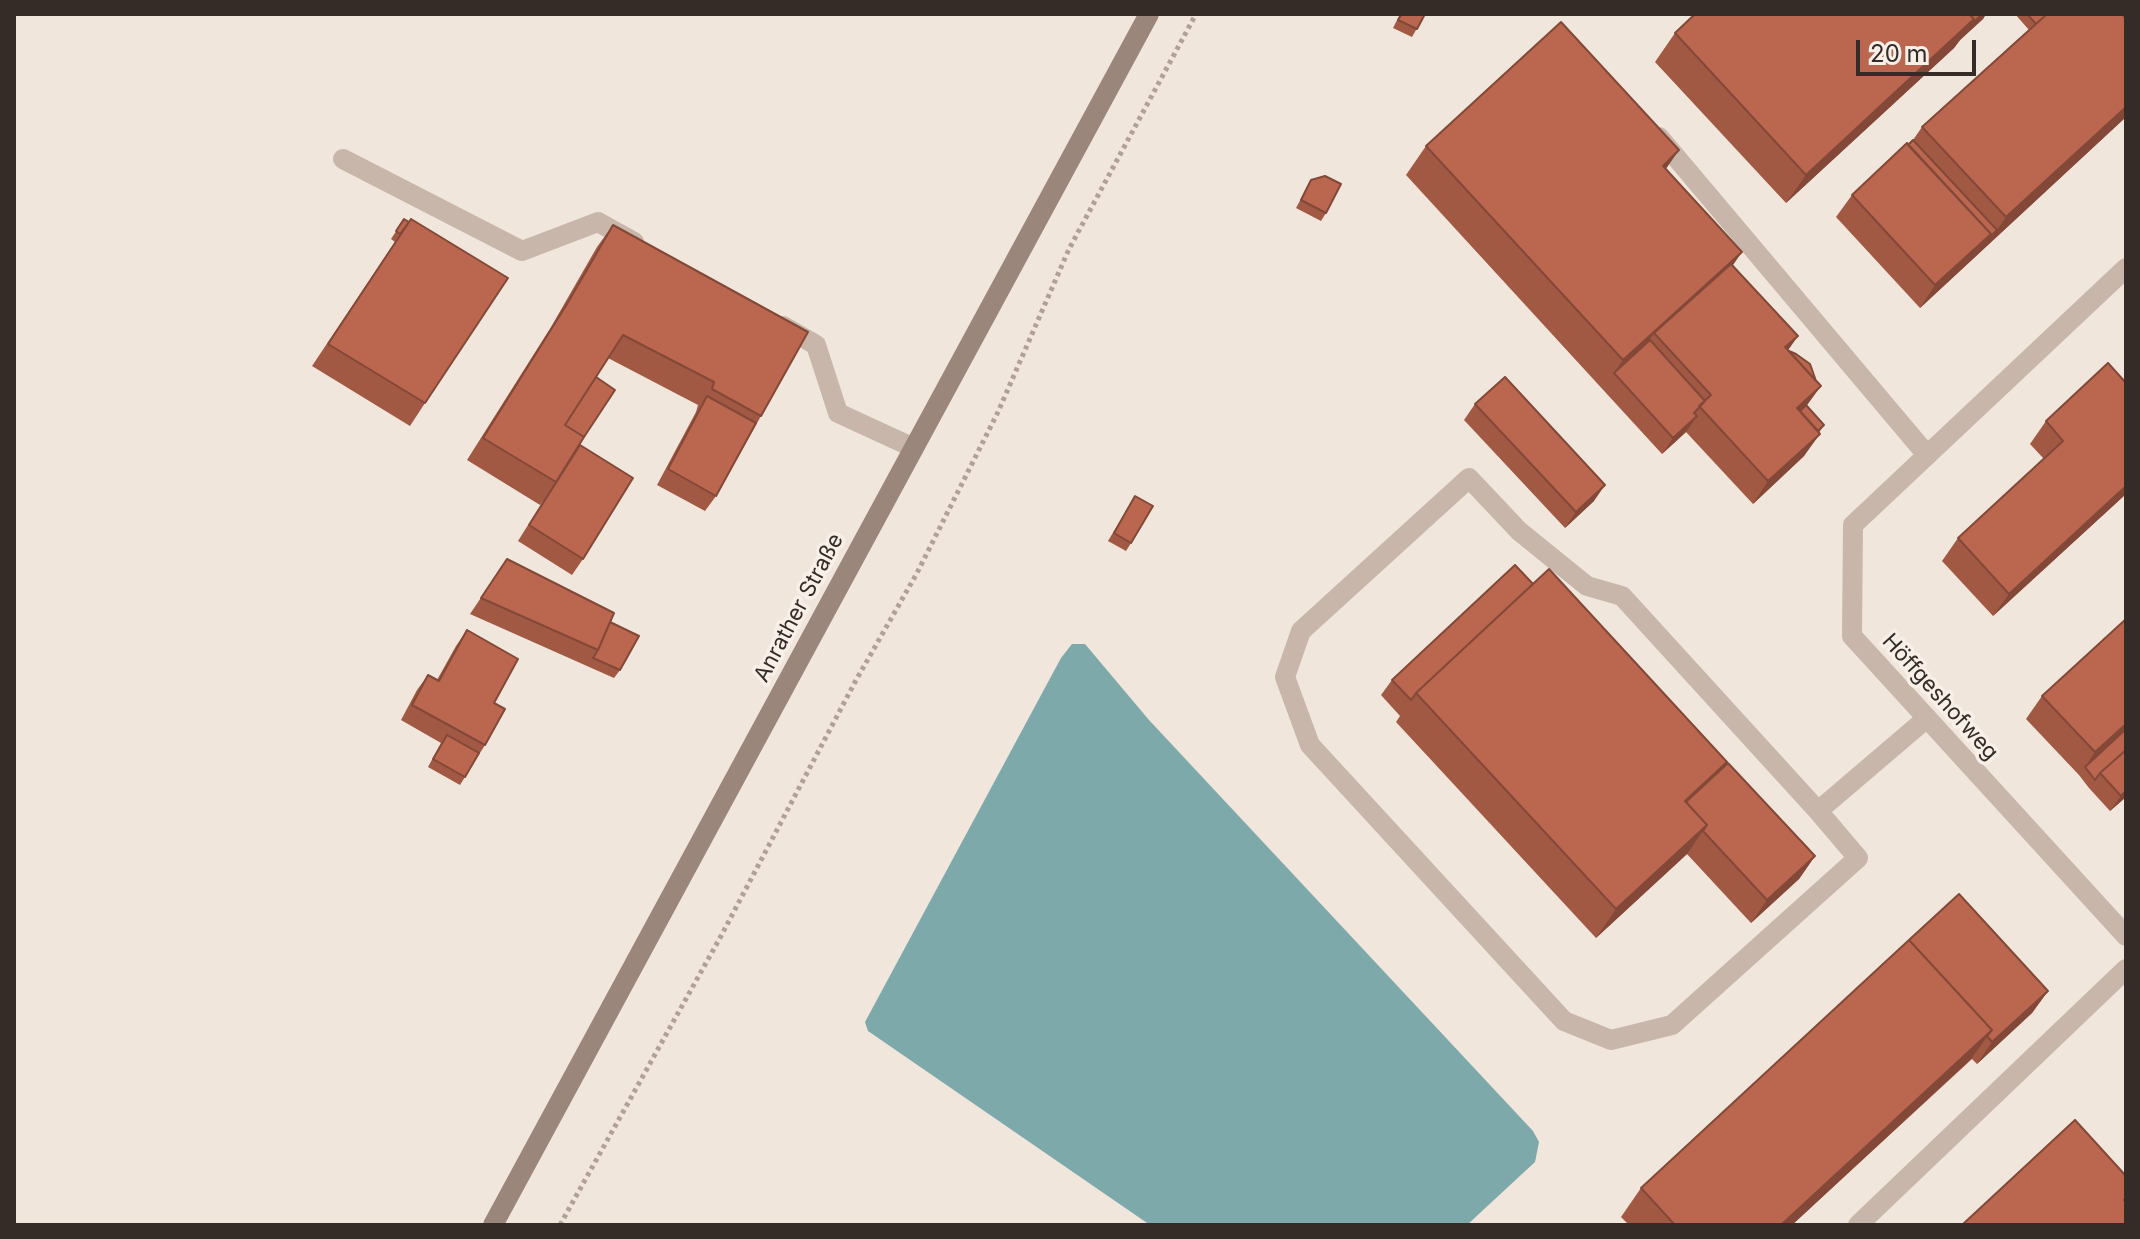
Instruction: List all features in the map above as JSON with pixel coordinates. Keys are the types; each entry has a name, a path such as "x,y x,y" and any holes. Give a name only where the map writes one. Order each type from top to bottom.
{"main road":[{"name":"Anrather Straße","path":"493,1225 1149,14"}],"street":[{"path":"1649,125 1927,455"},
{"path":"343,159 522,251 598,222 652,252"},
{"name":"Höffgeshofweg","path":"2126,268 1853,525 1852,636 2126,936"},
{"path":"761,314 816,345 838,413 914,448"},
{"path":"1469,478 1519,531 1587,586 1622,596 1818,811 1858,858 1672,1025 1611,1040 1564,1021 1310,745 1285,677 1301,631 1469,478"},
{"path":"1818,811 1927,718"},
{"path":"1858,1225 2126,969"}],"path":[{"path":"560,1225 714,949 855,682 917,573 998,412 1069,249 1196,14"}],"water":[{"path":"1072,644 1085,644 1149,720 1533,1131 1539,1142 1535,1162 1467,1225 1150,1225 868,1031 865,1022 1061,658"}],"building":[{"path":"1402,14 1425,14 1417,29 1398,20"},
{"path":"1695,14 1969,14 1974,19 1806,175 1675,33"},
{"path":"1969,14 1982,14 1971,25 1974,19"},
{"path":"2027,14 2047,14 2036,24"},
{"path":"2047,14 2122,14 2126,19 2126,107 2006,217 1922,127"},
{"path":"1561,22 1679,150 1663,166 1742,252 1623,360 1426,146"},
{"path":"1913,140 1997,230 1986,241 1991,234 1908,145"},
{"path":"1907,143 1991,234 1935,285 1852,195"},
{"path":"1325,176 1341,184 1326,213 1301,200 1311,180"},
{"path":"404,219 409,222 400,234 396,231"},
{"path":"411,219 508,278 425,403 328,344"},
{"path":"613,225 808,332 761,416 712,389 714,382 623,335 565,425 584,437 556,482 483,438"},
{"path":"1731,264 1798,336 1785,347 1821,386 1797,408 1820,434 1768,481 1699,406 1711,395 1654,333"},
{"path":"1650,340 1705,401 1694,413 1697,416 1673,438 1614,373"},
{"path":"1789,351 1810,364 1816,381"},
{"path":"2108,363 2126,383 2126,486 2009,594 1958,538 2063,441 2046,421"},
{"path":"596,377 615,390 584,437 565,425"},
{"path":"1505,377 1605,485 1576,512 1475,404"},
{"path":"707,396 756,423 716,496 668,469"},
{"path":"1806,405 1824,425 1818,431 1800,411"},
{"path":"580,445 633,478 583,559 529,525"},
{"path":"1135,496 1153,506 1131,543 1114,533"},
{"path":"507,559 614,613 598,650 481,598"},
{"path":"1515,565 1533,584 1411,700 1392,680"},
{"path":"1549,569 1727,762 1685,801 1707,825 1616,909 1416,693"},
{"path":"2126,619 2126,724 2095,752 2042,696"},
{"path":"610,622 639,636 620,670 593,658"},
{"path":"467,630 518,659 494,703 505,709 485,745 412,705 428,675 439,681"},
{"path":"2126,729 2126,750 2095,780 2085,767"},
{"path":"447,735 479,753 465,777 433,759"},
{"path":"2126,750 2126,791 2121,796 2100,773"},
{"path":"1728,763 1815,856 1767,900 1703,831 1707,825 1686,802"},
{"path":"1959,894 2048,991 1992,1042 1987,1036 1992,1030 1909,940"},
{"path":"1909,940 1992,1030 1781,1225 1675,1225 1641,1188"},
{"path":"2075,1120 2126,1176 2126,1225 1962,1225"}]}
